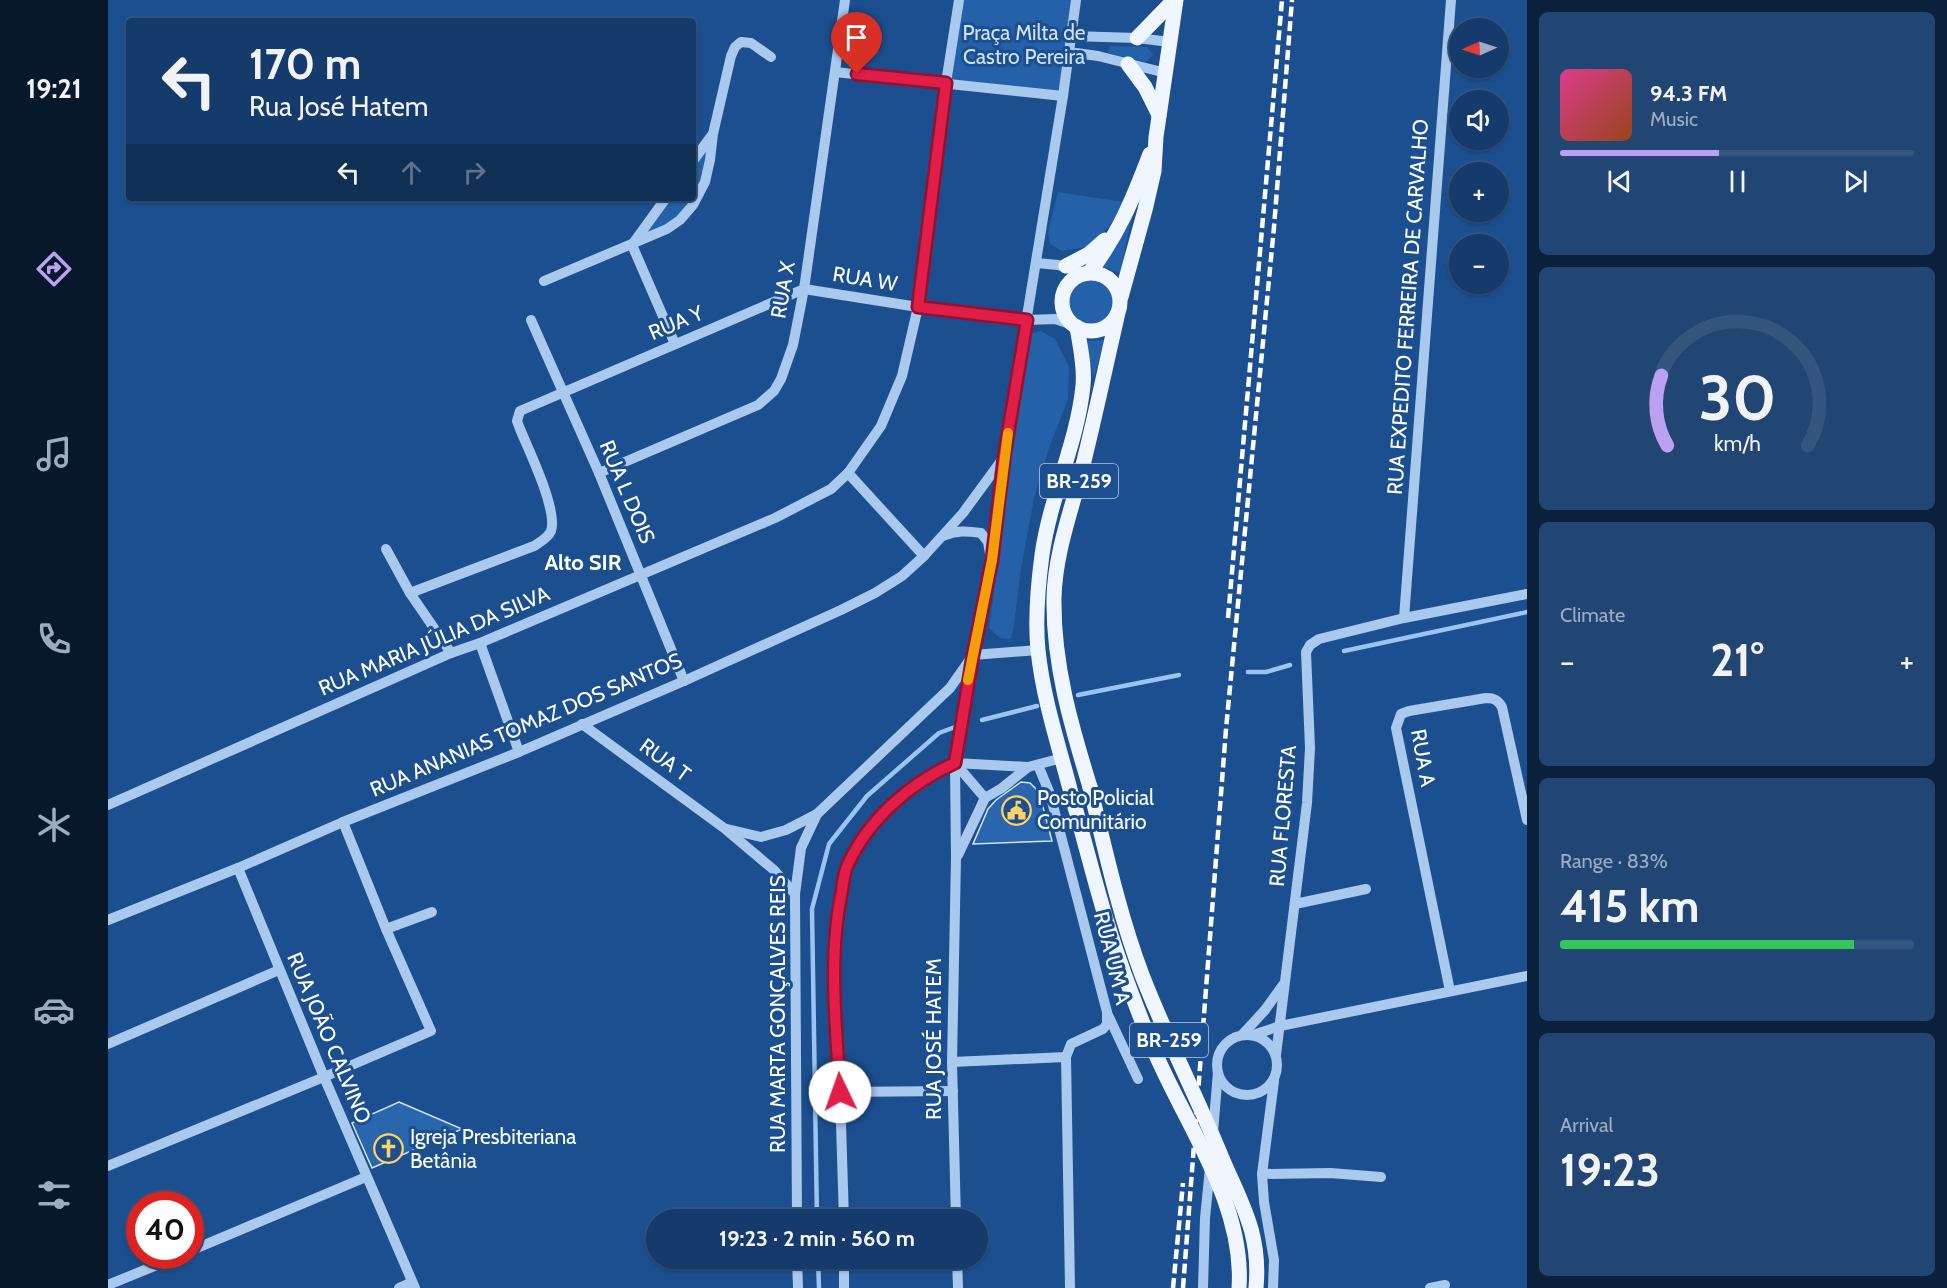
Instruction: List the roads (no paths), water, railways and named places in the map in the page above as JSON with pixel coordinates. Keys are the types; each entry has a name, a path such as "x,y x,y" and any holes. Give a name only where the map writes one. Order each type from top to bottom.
{"main road":[{"path":"1137,38 1175,0"},
{"name":"BR-259","path":"1175,0 1156,137 1154,171 1120,297 1120,308 1081,473 1062,542 1054,597 1056,647 1065,699 1116,892 1142,974 1241,1198 1252,1228 1257,1254 1256,1288"},
{"path":"1128,64 1145,87 1159,116"},
{"name":"BR-259","path":"1156,137 1128,210 1108,246 1087,272 1076,276 1064,290 1062,309 1066,318 1075,326 1083,384 1077,417 1056,491 1042,553 1038,593 1038,650 1047,703 1109,929 1151,1045 1224,1197 1237,1246 1239,1288"},
{"path":"1062,266 1089,254 1120,225"},
{"path":"1087,272 1106,276 1118,289 1120,297"},
{"path":"1075,326 1085,330 1103,329 1117,317"}],"street":[{"name":"RUA X","path":"599,473 758,405 774,391 785,370 793,345 804,289 845,0"},
{"name":"RUA MARIA JÚLIA DA SILVA","path":"108,805 451,653 480,643 775,519 831,489 848,473 881,426 902,376 918,307 946,83 959,0"},
{"name":"RUA JOSÉ HATEM","path":"956,1209 952,1062 956,858 955,763 992,560 1004,457 1063,96 1076,0"},
{"name":"RUA EXPEDITO FERREIRA DE CARVALHO","path":"1404,618 1451,0"},
{"path":"1072,36 1137,38 1170,42"},
{"path":"696,199 705,182 713,134 735,47 741,42 750,43 771,57"},
{"path":"1069,52 1098,56 1166,73"},
{"path":"835,72 1063,96"},
{"path":"696,157 713,134"},
{"path":"632,244 664,201"},
{"path":"544,281 674,225 695,201"},
{"path":"1040,232 1044,250 1062,266"},
{"path":"632,244 675,344"},
{"path":"1036,263 1087,272"},
{"name":"RUA W","path":"804,289 918,307 1027,320"},
{"name":"RUA Y","path":"410,593 534,546 547,537 552,530 549,501 517,421 520,411 804,289"},
{"path":"1027,320 1046,318 1075,326"},
{"name":"RUA L DOIS","path":"531,320 599,473 684,681"},
{"name":"RUA ANANIAS TOMAZ DOS SANTOS","path":"108,920 519,752 684,681 875,593 902,576 924,556 963,513 1004,457"},
{"path":"848,473 924,556"},
{"path":"942,537 959,531 981,533 988,543 992,560"},
{"path":"386,549 410,593 451,653"},
{"path":"1404,618 1527,594"},
{"name":"RUA FLORESTA","path":"1273,1288 1274,1260 1262,1190 1262,1174 1278,1064 1276,1055 1307,803 1310,748 1306,652 1310,645 1319,639 1404,618"},
{"path":"480,643 519,752"},
{"path":"973,655 1038,650"},
{"name":"RUA MARTA GONÇALVES REIS","path":"797,1209 795,894 801,848 817,814 950,688 973,655"},
{"name":"RUA A","path":"1449,992 1396,728 1401,714 1486,698 1494,698 1500,702 1503,707 1527,820"},
{"name":"RUA T","path":"582,724 724,828 774,870 795,894"},
{"path":"844,1209 834,1001 837,914 847,867 866,832 905,793 927,777 955,763 1033,766 1062,758"},
{"path":"955,763 985,798"},
{"name":"RUA JOSÉ HATEM","path":"956,858 985,798 1033,766"},
{"name":"RUA UM A","path":"1033,766 1050,794 1107,1012 1107,1024 1103,1029 1071,1044 1066,1057"},
{"name":"RUA T","path":"724,828 761,837 786,830 817,814"},
{"path":"108,1166 431,1030 386,929 343,822"},
{"name":"RUA JOÃO CALVINO","path":"238,868 413,1285"},
{"path":"1294,904 1366,889"},
{"path":"386,929 432,912"},
{"path":"108,1044 279,970"},
{"path":"1280,1026 1527,976"},
{"name":"RUA FLORESTA","path":"1248,1035 1285,982"},
{"path":"1107,1012 1138,1079"},
{"name":"RUA FLORESTA","path":"1203,1288 1205,1218 1217,1062 1225,1044 1233,1038 1280,1026"},
{"path":"1248,1035 1263,1038 1276,1055"},
{"path":"952,1062 1066,1057 1070,1288"},
{"path":"1218,1072 1222,1082 1229,1089 1248,1096 1267,1089 1274,1081"},
{"path":"840,1092 953,1091"},
{"path":"1262,1174 1330,1173 1381,1177"},
{"path":"204,1245 366,1177"},
{"path":"108,1285 147,1269"},
{"path":"797,1269 798,1288"},
{"path":"844,1269 844,1288"},
{"path":"957,1269 958,1288"},
{"path":"399,1288 413,1285"},
{"path":"1430,1288 1445,1285"}],"waterway":[{"path":"1344,651 1527,612"},
{"path":"1248,672 1266,672 1290,665"},
{"path":"1078,695 1179,675"},
{"path":"982,720 1037,706"},
{"path":"817,1209 812,909 829,844 867,796 939,733 955,727"},
{"path":"818,1269 819,1288"}],"railway":[{"path":"1228,618 1282,0"},
{"path":"1183,1288 1226,729 1274,227 1292,0"},
{"path":"1173,1288 1183,1183"}],"place":[{"name":"Posto Policial Comunitário","path":"1016,810"},
{"name":"Igreja Presbiteriana Betânia","path":"389,1149"}],"district":[{"name":"Alto SIR","path":"583,562"}],"park label":[{"name":"Praça Milta de Castro Pereira","path":"1024,45"}]}
